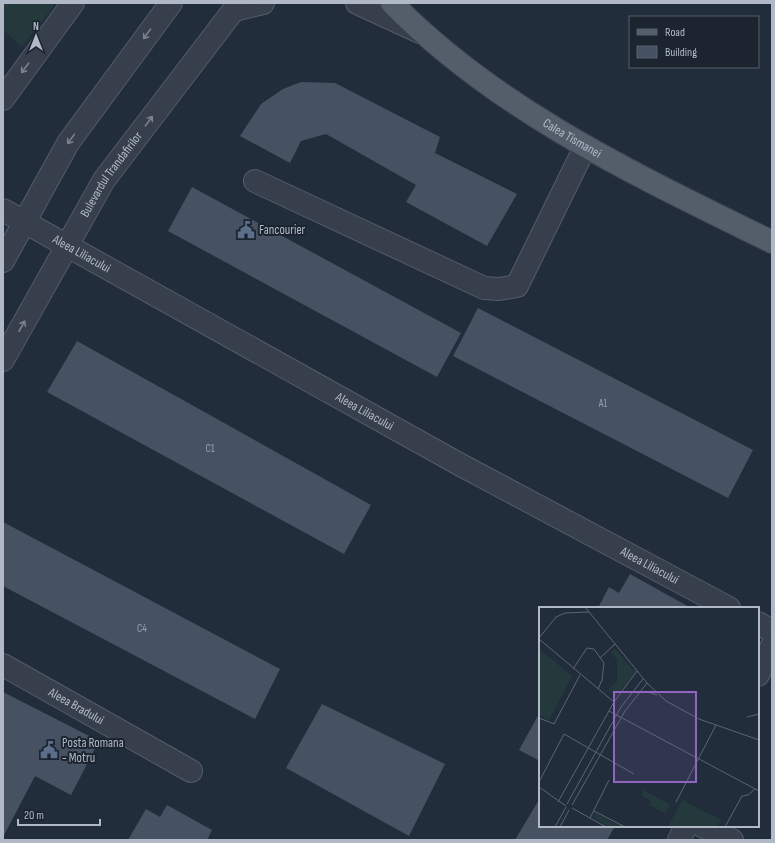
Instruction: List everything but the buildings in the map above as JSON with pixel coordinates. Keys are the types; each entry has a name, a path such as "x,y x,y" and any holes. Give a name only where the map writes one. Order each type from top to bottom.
{"main road":[{"name":"Calea Tismanei","path":"392,3 420,32 491,87 585,147 772,242"}],"street":[{"path":"4,94 73,3"},
{"path":"3,261 68,142 171,3"},
{"path":"236,6 263,3"},
{"path":"357,3 420,32"},
{"name":"Bulevardul Trandafirilor","path":"3,360 104,180 236,6"},
{"path":"255,181 484,288 500,288 517,286 585,147"},
{"name":"Aleea Liliacului","path":"3,210 66,247 459,464 727,607"},
{"path":"759,624 772,631"},
{"path":"759,673 772,646"},
{"name":"Aleea Bradului","path":"3,665 191,771"},
{"path":"679,840 686,827"},
{"path":"704,827 732,840"}],"green space":[{"path":"3,3 56,3 22,47 3,30"}],"place":[{"name":"Fancourier","path":"246,230"},
{"name":"Posta Romana - Motru","path":"49,750"}]}
